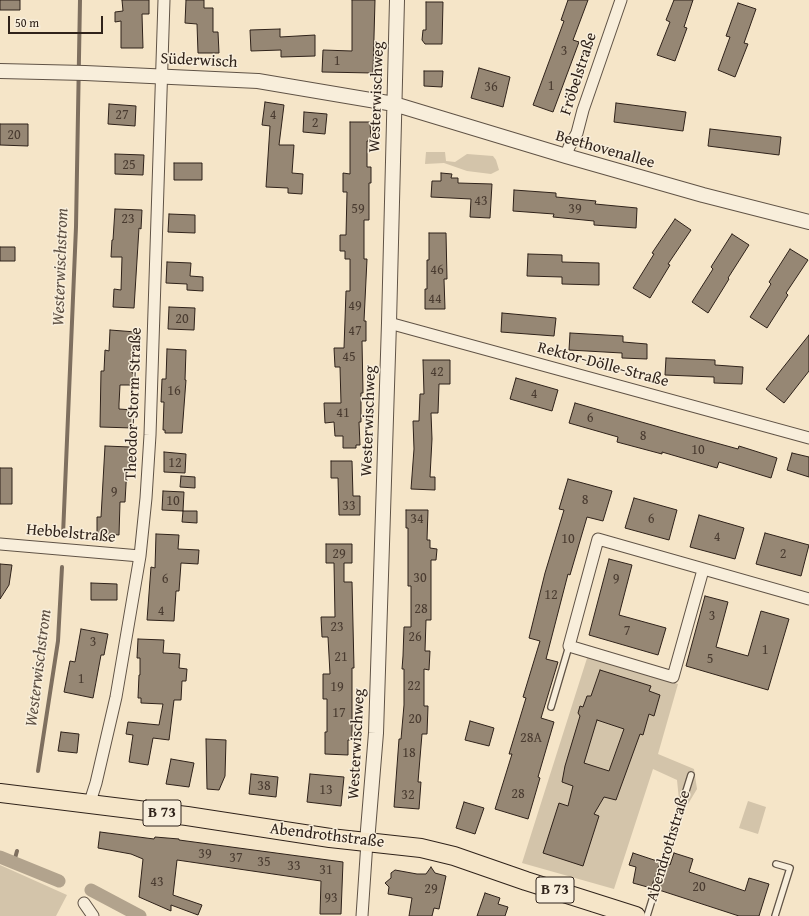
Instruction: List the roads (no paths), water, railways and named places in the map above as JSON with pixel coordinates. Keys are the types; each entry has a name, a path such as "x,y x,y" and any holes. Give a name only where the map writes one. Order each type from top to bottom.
{"main road":[{"name":"Abendrothstraße","path":"4,793 89,805 187,816 323,837 404,845 435,851 636,916"}],"street":[{"name":"Theodor-Storm-Straße","path":"89,805 96,783 116,696 140,556 150,435 164,0"},
{"name":"Westerwischweg","path":"367,842 376,733 389,324 397,0"},
{"name":"Fröbelstraße","path":"566,156 577,133 583,110 620,0"},
{"name":"Süderwisch","path":"0,71 70,72 258,81 394,104"},
{"name":"Beethovenallee","path":"394,104 703,196 809,222"},
{"name":"Rektor-Dölle-Straße","path":"389,324 809,438"},
{"path":"703,570 673,677 569,646 598,539 809,599"},
{"name":"Hebbelstraße","path":"0,544 140,556"},
{"path":"362,916 367,842"},
{"path":"84,903 94,916"}],"lane":[{"path":"551,707 569,646"},
{"name":"Abendrothstraße","path":"648,916 691,775"},
{"path":"776,864 790,868 776,916"}],"waterway":[{"name":"Westerwischstrom","path":"63,535 76,227 80,0"},
{"name":"Westerwischstrom","path":"38,771 58,641 62,567"},
{"name":"Westerwischstrom","path":"14,862 17,851"},
{"path":"0,857 59,881"},
{"path":"91,890 140,916"}]}
